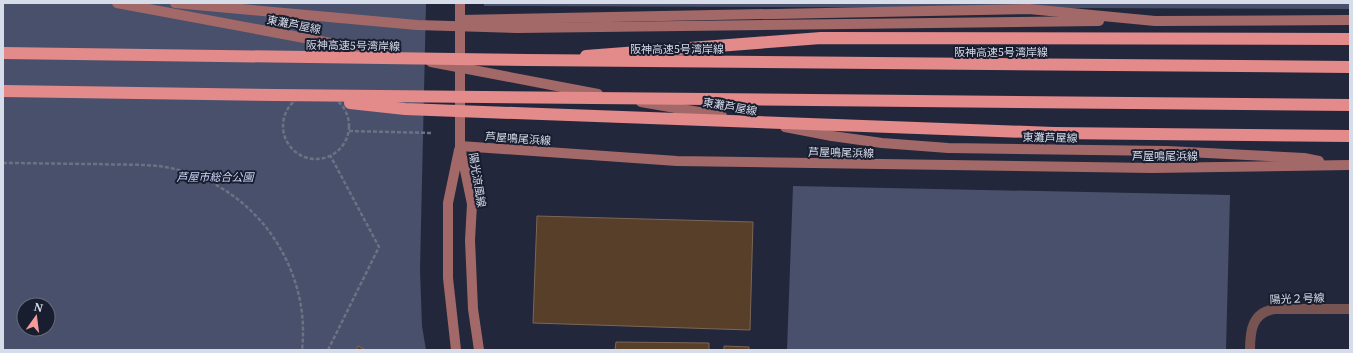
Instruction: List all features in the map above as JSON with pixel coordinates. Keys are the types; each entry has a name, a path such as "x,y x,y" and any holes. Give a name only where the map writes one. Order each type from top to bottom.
{"highway":[{"path":"527,60 821,38 1350,39"},
{"name":"阪神高速5号湾岸線","path":"3,53 527,60 1350,67"},
{"path":"3,91 1350,105"},
{"path":"275,95 413,109 1054,133 1350,136"}],"main road":[{"name":"東灘芦屋線","path":"117,3 625,100 832,136 882,143 948,148 1167,151 1304,158 1348,165"},
{"name":"東灘芦屋線","path":"175,3 417,25 517,28 1155,21"},
{"path":"460,3 460,146"},
{"path":"460,20 1029,9 1155,21 1350,20"},
{"name":"芦屋鳴尾浜線","path":"460,146 677,161 1152,168 1348,165"},
{"name":"陽光涼風線","path":"456,350 448,278 448,203 460,146"},
{"name":"陽光涼風線","path":"460,146 472,204 470,240 473,301 478,350"}],"street":[{"name":"陽光２号線","path":"1250,350 1252,326 1259,315 1266,311 1275,309 1350,309"}],"path":[{"path":"315,93 338,101 346,112 350,124 349,131 341,148 330,155 312,158 300,154 290,145 283,127 285,115 292,104 302,96 315,93"},
{"path":"349,131 432,133"},
{"path":"328,350 379,247 330,155"},
{"path":"3,163 159,166 194,175 226,191 245,205 262,222 276,240 288,261 296,283 301,306 302,350"}],"green space":[{"name":"芦屋市総合公園","path":"3,3 426,3 420,270 422,326 426,350 3,350"},
{"path":"484,3 1350,3 1350,9 484,6"},
{"path":"793,186 1230,195 1226,350 787,350"}],"building":[{"path":"537,216 753,222 750,330 533,323"},
{"path":"616,342 709,343 709,350 615,350"},
{"path":"358,346 366,350 356,350"},
{"path":"724,346 749,347 749,350 724,350"}]}
